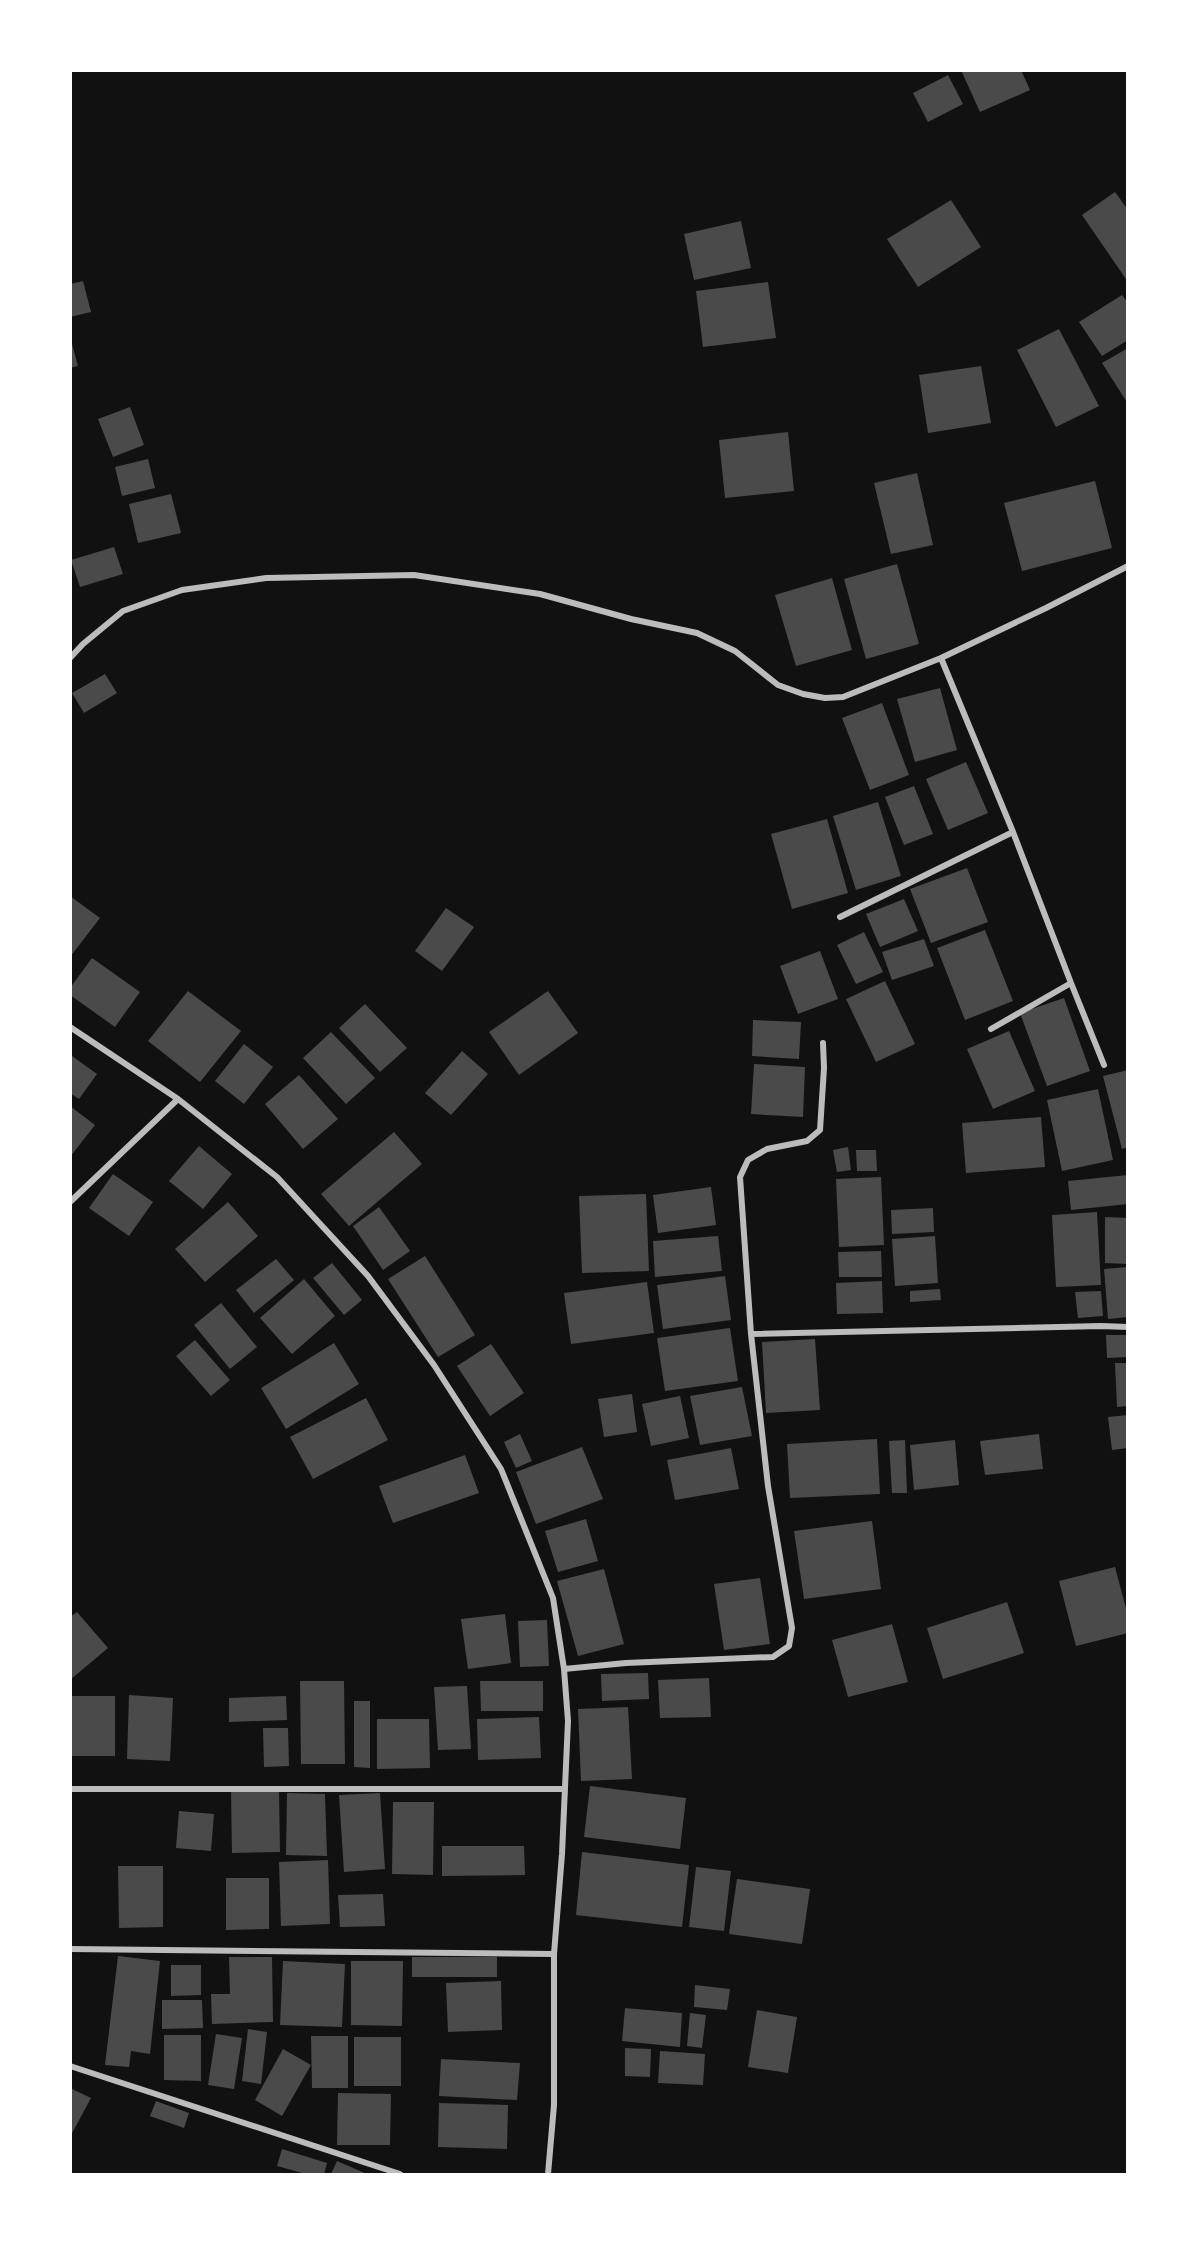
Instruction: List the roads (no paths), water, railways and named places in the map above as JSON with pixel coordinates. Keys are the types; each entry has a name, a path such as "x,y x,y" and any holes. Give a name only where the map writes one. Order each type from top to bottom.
{"street":[{"path":"70,658 83,644 123,611 182,590 266,579 414,575 540,594 631,619 697,633 735,651 778,685 803,694 825,698 843,697 940,658 1128,566"},
{"path":"940,658 1012,831 1104,1065"},
{"path":"840,917 1012,831"},
{"path":"991,1029 1071,983"},
{"path":"70,1028 178,1099 277,1177 368,1276 434,1365 501,1469 552,1598 564,1668 568,1721 554,1954 554,2105 548,2175"},
{"path":"564,1668 773,1657 789,1646 792,1628 768,1486 751,1334 740,1177 748,1160 767,1149 807,1141 820,1130 824,1068 823,1044"},
{"path":"70,1202 178,1099"},
{"path":"751,1334 1128,1327"},
{"path":"70,1789 565,1789"},
{"path":"70,1949 554,1954"},
{"path":"70,2066 400,2175"}]}
